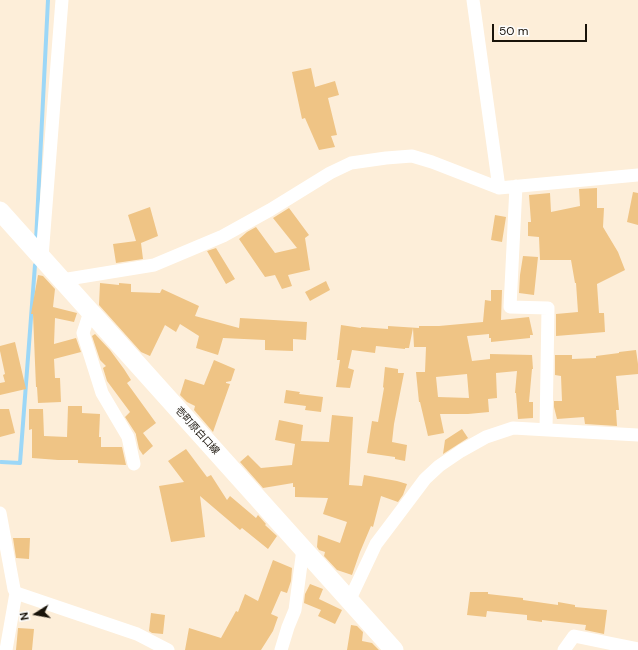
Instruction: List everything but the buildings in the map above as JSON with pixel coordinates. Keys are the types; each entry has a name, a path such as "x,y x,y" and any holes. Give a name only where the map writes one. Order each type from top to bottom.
{"main road":[{"name":"壱町原白口線","path":"0,211 394,650"}],"street":[{"path":"42,257 62,0"},
{"path":"472,0 499,188"},
{"path":"62,280 154,265 223,236 270,210 330,173 351,163 412,156 432,162 499,188 638,175"},
{"path":"516,186 510,307 548,308 546,430"},
{"path":"90,312 83,333 102,393 128,437 134,464"},
{"path":"349,601 376,544 425,479 439,466 461,451 486,437 513,428 638,435"},
{"path":"0,513 16,593 6,650"},
{"path":"281,650 295,610 303,549"},
{"path":"16,593 137,634 168,650"},
{"path":"564,650 574,636 638,649"}],"waterway":[{"path":"36,241 48,0"},
{"path":"1,462 20,463 35,265"}]}
